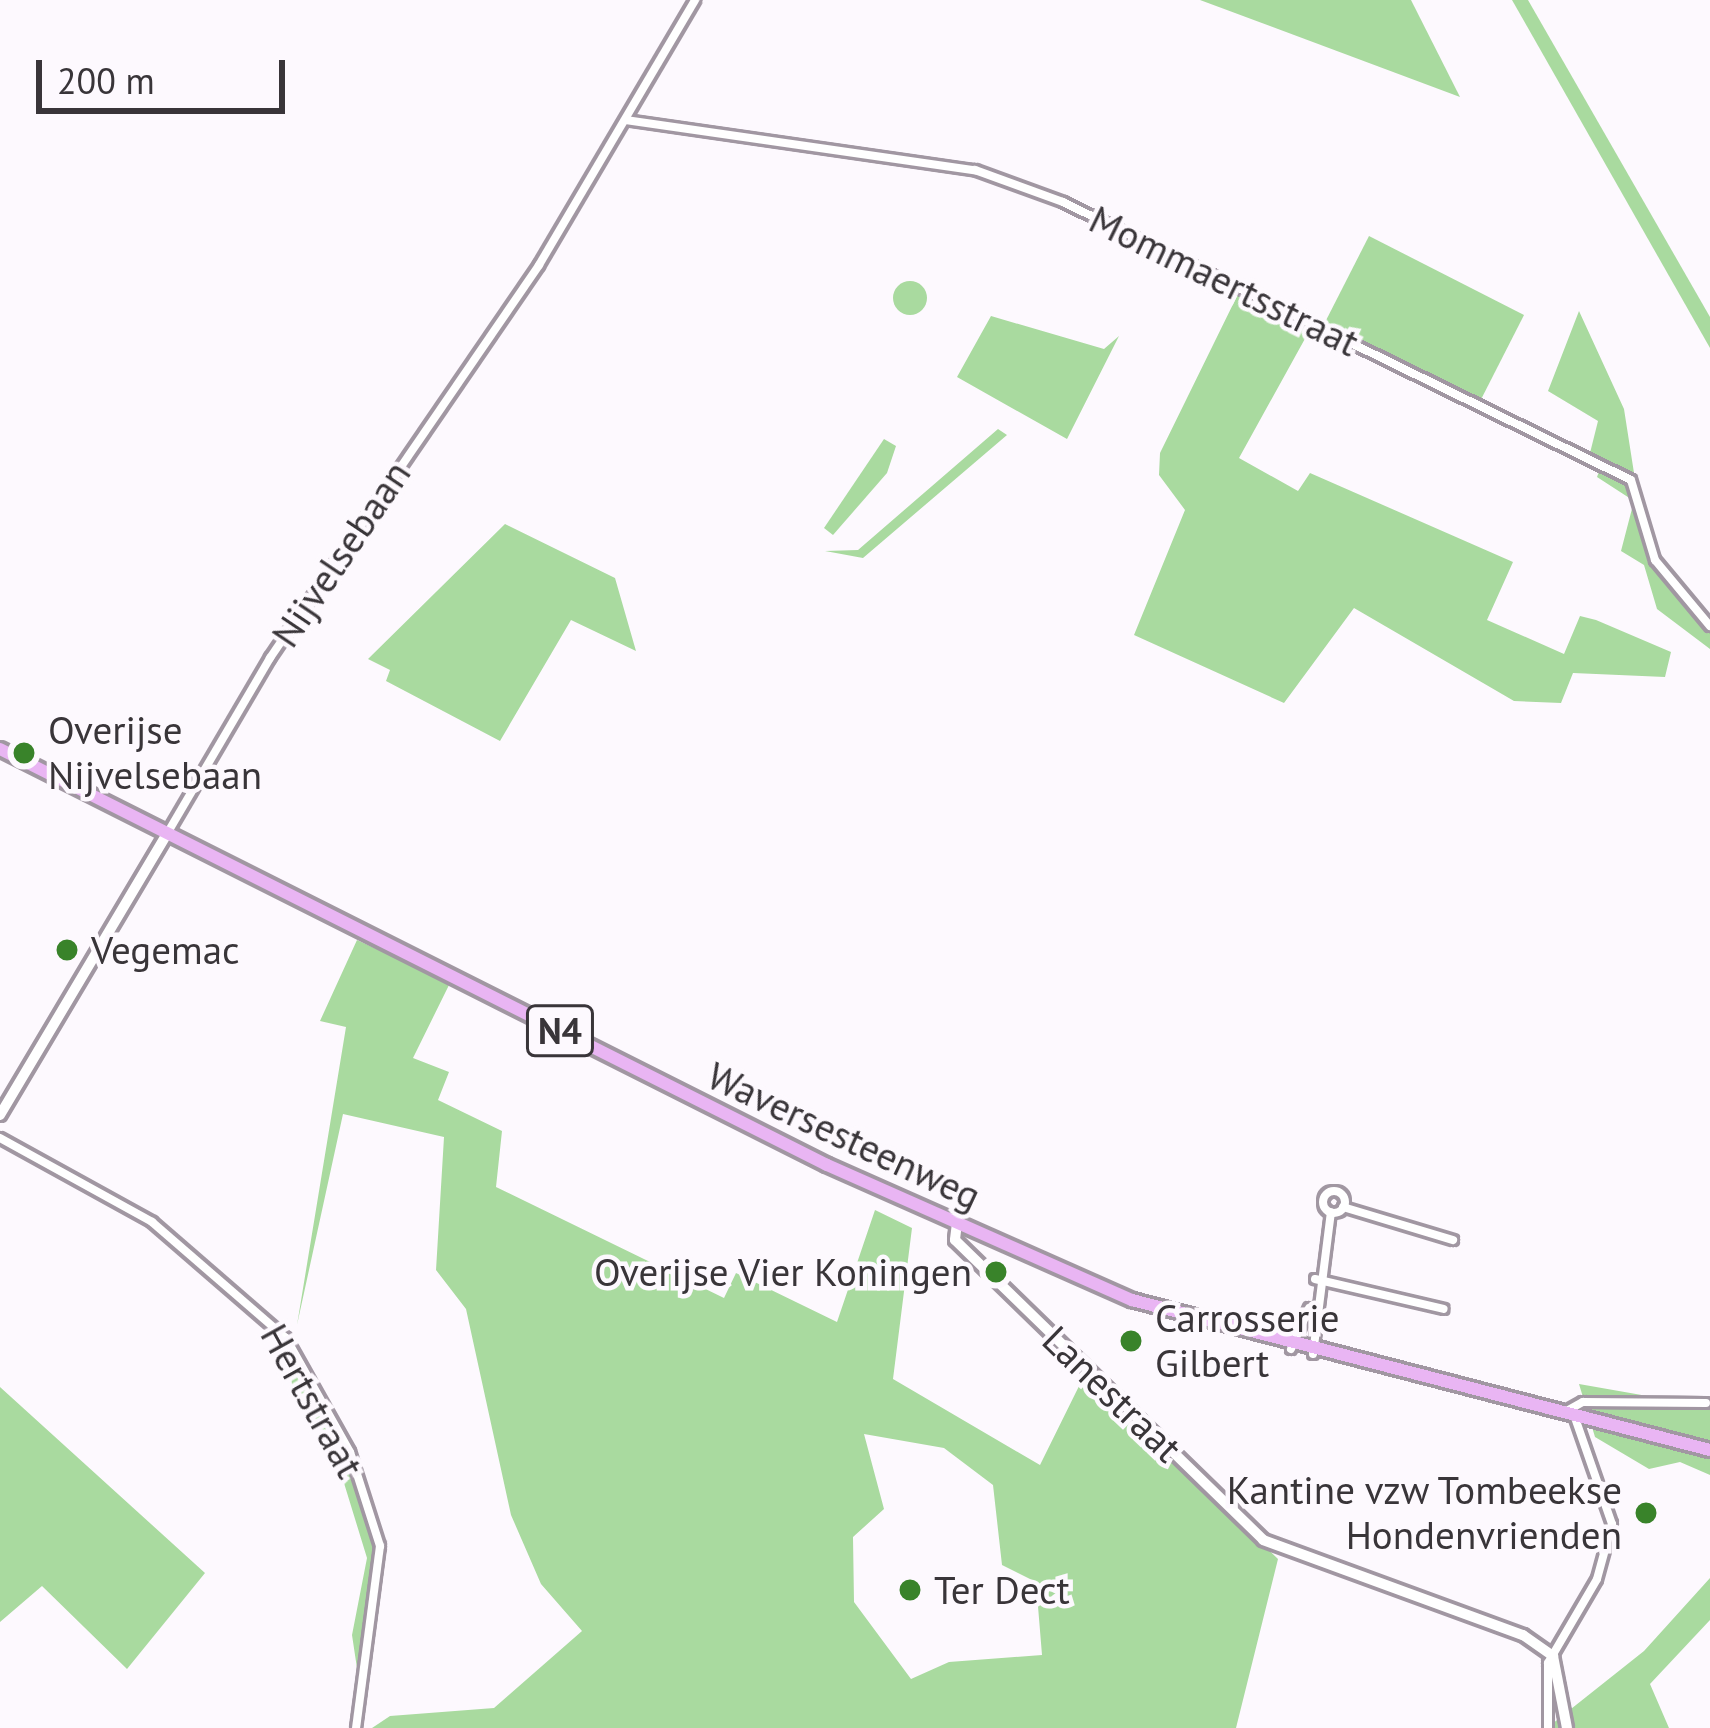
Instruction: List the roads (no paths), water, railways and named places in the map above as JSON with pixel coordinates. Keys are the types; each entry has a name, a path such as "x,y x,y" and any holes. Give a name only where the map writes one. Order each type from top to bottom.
{"main road":[{"name":"Waversesteenweg","path":"0,749 957,1223 1165,1313 1291,1349 1710,1450"}],"street":[{"name":"Nijvelsebaan","path":"0,1115 270,658 626,121 695,0"},
{"name":"Mommaertsstraat","path":"626,121 975,170 1064,202 1631,480 1655,560 1710,626"},
{"name":"Hertstraat","path":"0,1138 165,1231 286,1338 350,1452 380,1546 356,1728"},
{"path":"1331,1212 1323,1202 1331,1191 1343,1208"},
{"path":"1331,1212 1343,1208 1453,1240"},
{"path":"1312,1354 1312,1301 1331,1212"},
{"name":"Lanestraat","path":"957,1223 955,1240 1263,1540 1484,1618 1553,1656"},
{"path":"1315,1279 1444,1310"},
{"path":"1291,1349 1312,1301"},
{"path":"1548,1728 1553,1656 1597,1580 1612,1524 1568,1416 1583,1402 1706,1403"},
{"path":"1553,1656 1567,1728"}],"place":[{"name":"Overijse Nijvelsebaan","path":"24,753"},
{"name":"Vegemac","path":"67,950"},
{"name":"Overijse Vier Koningen","path":"996,1272"},
{"name":"Carrosserie Gilbert","path":"1131,1341"},
{"name":"Kantine vzw Tombeekse Hondenvrienden","path":"1646,1513"},
{"name":"Ter Dect","path":"910,1590"}]}
